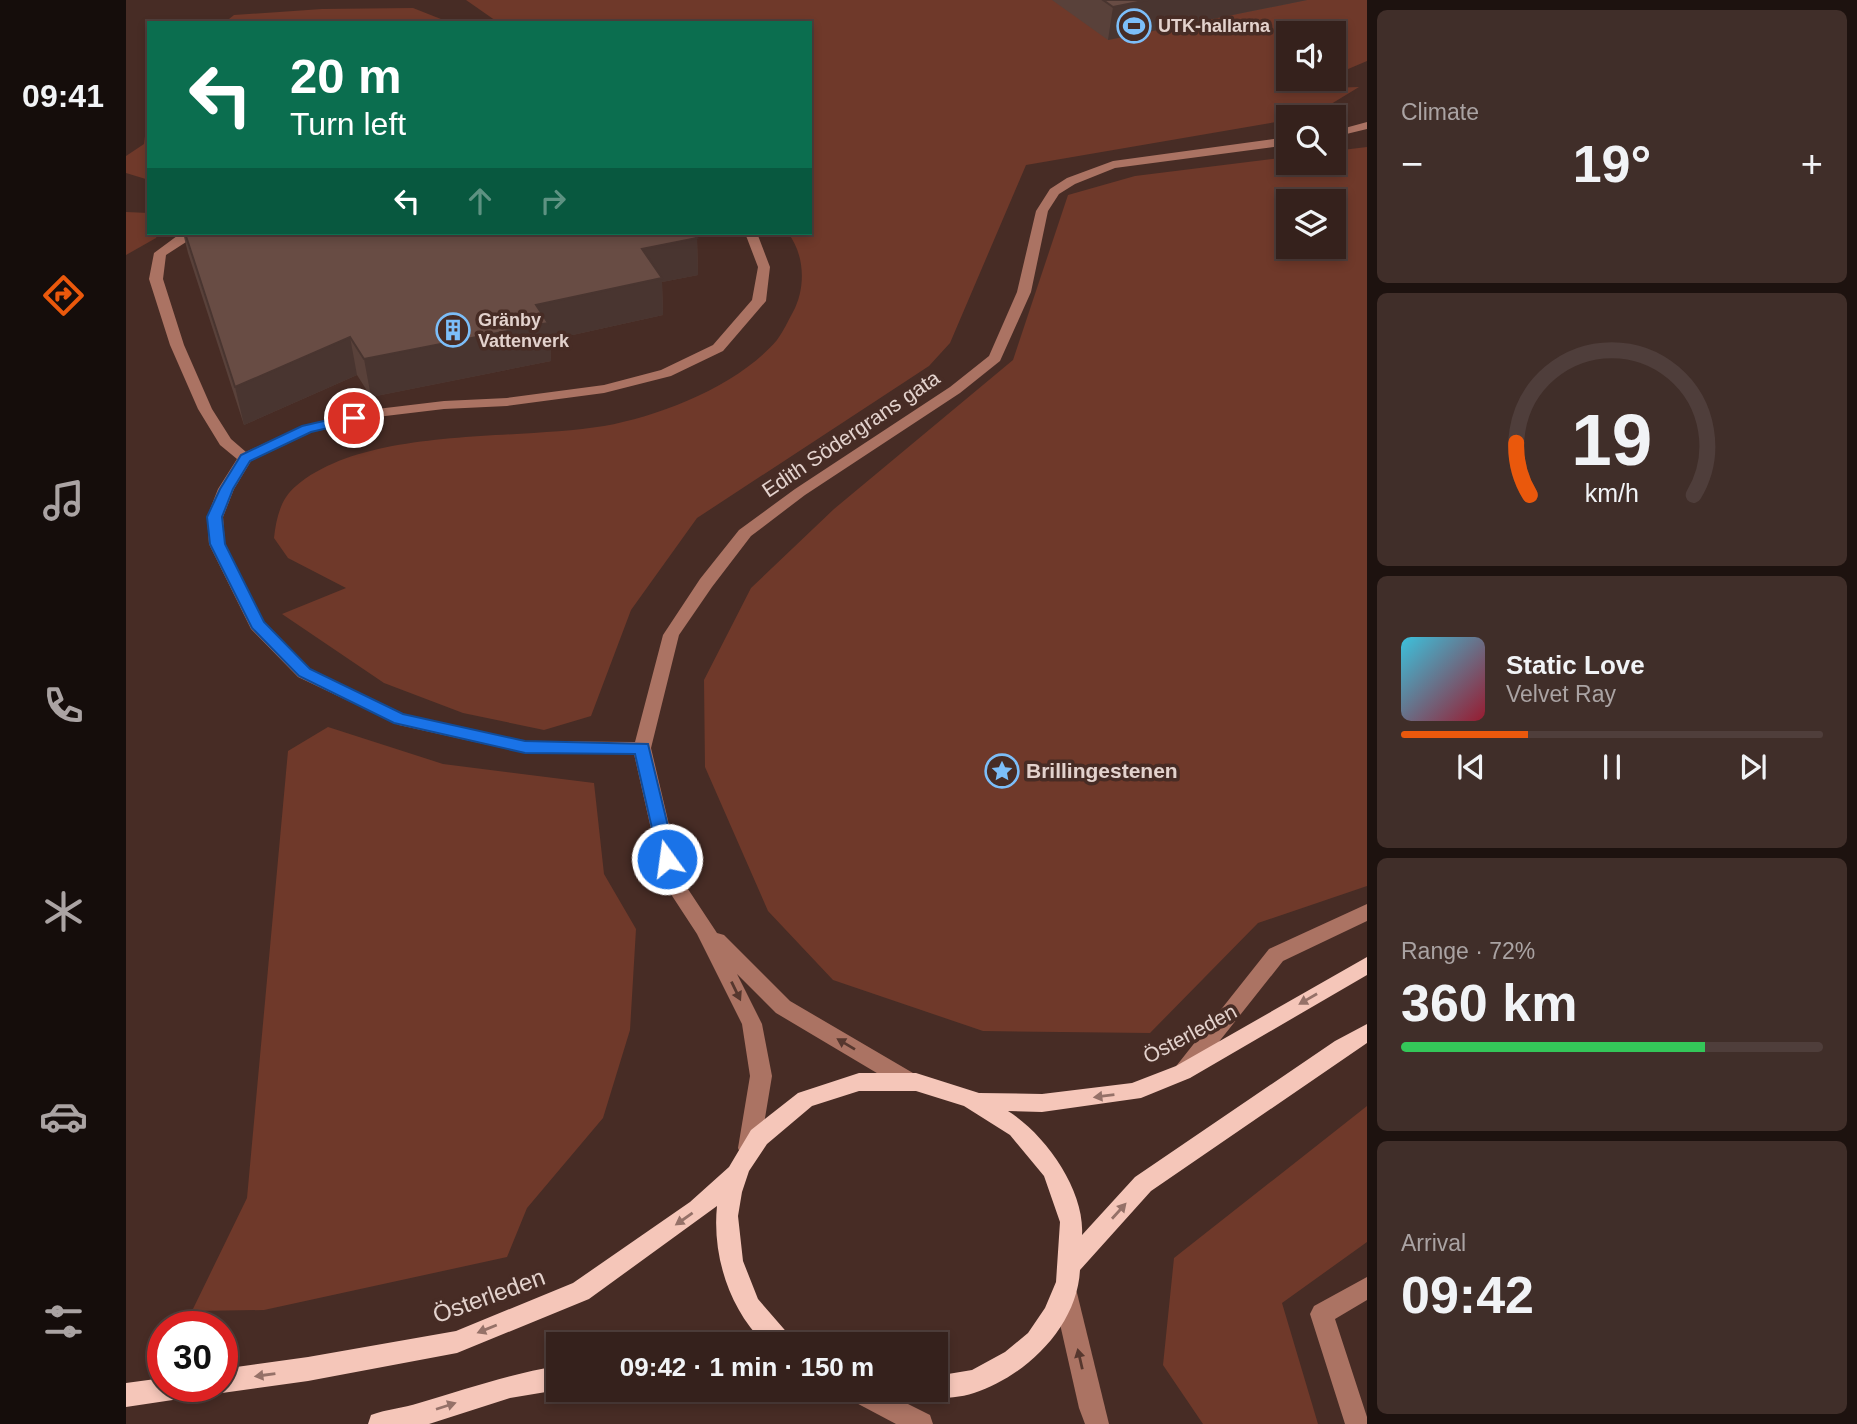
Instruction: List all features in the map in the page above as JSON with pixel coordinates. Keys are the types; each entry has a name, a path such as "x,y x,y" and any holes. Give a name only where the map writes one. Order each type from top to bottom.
{"main road":[{"name":"Österleden","path":"981,1101 1042,1103 1133,1092 1183,1072 1367,965"},
{"path":"1073,1262 1143,1184 1342,1047 1367,1033"},
{"path":"769,1332 743,1296 728,1256 726,1213 735,1174 750,1148 772,1122 800,1101 845,1085 868,1080 905,1079 944,1086 981,1101 1021,1130 1052,1168 1071,1214 1073,1262 1065,1293 1032,1346 976,1381 948,1386"},
{"name":"Österleden","path":"238,1379 457,1342 581,1291 688,1216 735,1174"},
{"path":"380,1424 416,1416 510,1386 546,1380"},
{"path":"126,1395 147,1392"}],"street":[{"path":"1346,132 1367,125"},
{"path":"1352,131 1367,136"},
{"name":"Edith Södergrans gata","path":"705,930 673,883 642,748 671,635 706,583 745,533 800,492 955,390 995,358 1024,292 1042,211 1054,192 1071,181 1113,165 1276,143"},
{"path":"186,235 160,253 156,279 177,345 205,409 225,442 245,458"},
{"path":"642,748 525,747 399,719 304,673 257,625 217,544 215,517 226,489 245,458 306,429 377,413 444,405 507,402 604,389 666,373 718,348 759,301 764,267 752,235"},
{"path":"1183,1072 1276,955 1367,912"},
{"path":"705,930 783,1007 905,1079"},
{"path":"705,930 752,1024 761,1076 750,1148"},
{"path":"1357,1424 1322,1314 1367,1288"},
{"path":"1065,1293 1097,1424"},
{"path":"879,1402 921,1424"}],"shaded area":[{"path":"466,0 1367,0 1367,61 1346,70 1346,21 1276,21 1276,91 1346,91 1346,87 1359,87 1329,105 1276,105 1276,122 1026,165 950,343 929,366 697,518 631,610 591,716 544,730 463,713 384,683 282,614 346,588 288,558 274,538 280,510 286,497 296,486 326,467 361,453 401,445 604,426 650,415 721,384 742,371 777,340 797,303 802,282 798,251 789,235 812,235 812,21 496,21"},
{"path":"413,8 446,21 226,21 234,15 322,9"},
{"path":"147,128 147,179 126,173 126,156 144,144"},
{"path":"1367,147 1367,886 1258,923 1150,1033 983,1031 833,980 768,911 705,767 704,680 751,588 834,509 1013,360 1068,195 1135,176 1276,158 1276,175 1346,175 1346,150"},
{"path":"126,212 147,213 147,235 157,235 156,238 126,255"},
{"path":"328,727 443,764 594,783 604,874 636,929 630,1030 603,1118 527,1208 507,1257 264,1310 192,1311 247,1198 288,751"},
{"path":"1367,1106 1367,1242 1282,1303 1318,1424 1203,1424 1163,1365 1174,1258"}],"building":[{"path":"1103,0 1148,0 1113,7"},
{"name":"Gränby Vattenverk","path":"186,235 694,235 697,238 642,249 662,278 536,305 548,323 364,359 350,337 235,387"}],"place":[{"name":"UTK-hallarna","path":"1134,26"},
{"name":"Gränby Vattenverk","path":"453,330"},
{"name":"Brillingestenen","path":"1002,771"}],"route":[{"path":"354,418 306,429 245,458 226,489 215,517 217,544 257,625 304,673 399,719 525,747 642,748 667,859"}]}
